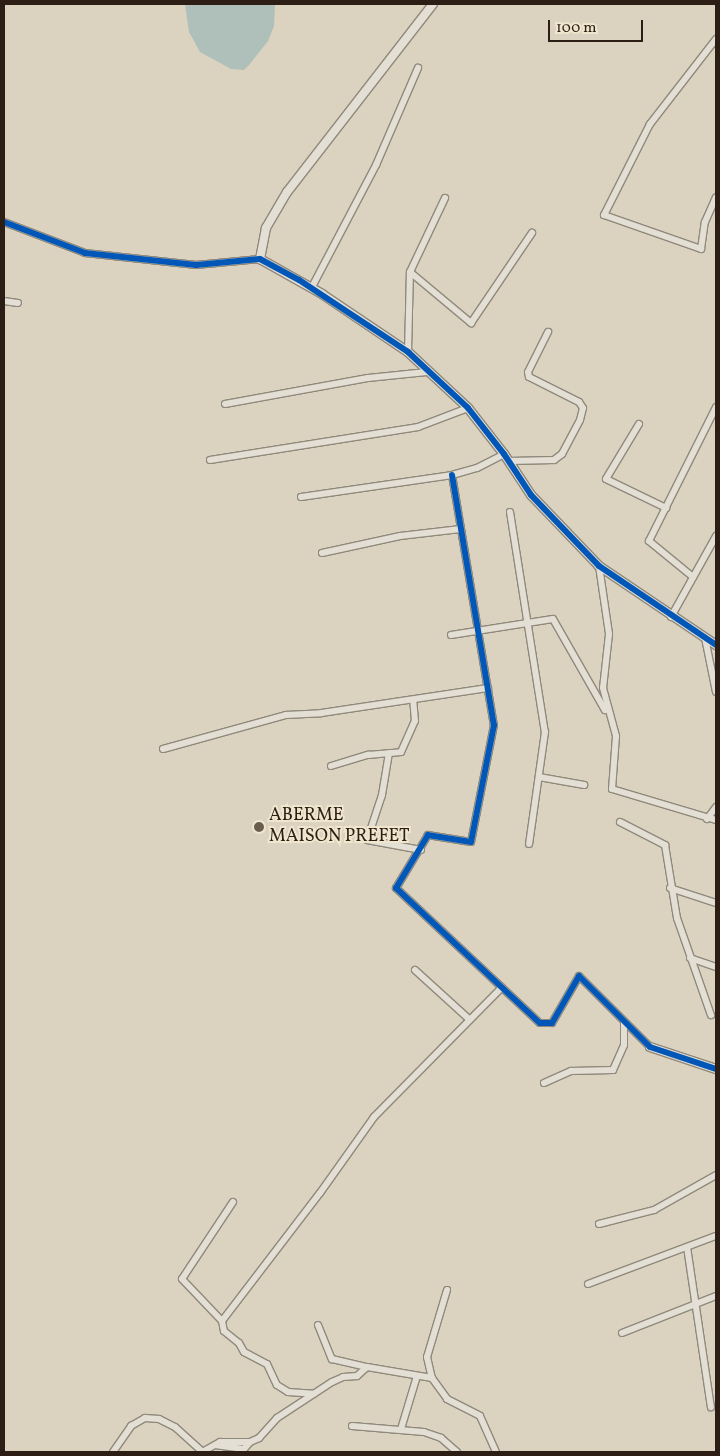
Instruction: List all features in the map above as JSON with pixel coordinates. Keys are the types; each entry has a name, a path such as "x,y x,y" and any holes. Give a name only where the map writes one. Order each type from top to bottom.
{"street":[{"path":"260,259 266,228 287,192 433,4"},
{"path":"716,39 650,124 604,216 701,249 705,222 716,197"},
{"path":"312,287 376,165 418,68"},
{"path":"408,352 410,272 445,198"},
{"path":"4,222 85,253 190,265 260,259 312,287 408,352 427,372 468,408 507,457 531,495 599,566 670,617 716,645"},
{"path":"410,272 471,323 532,232"},
{"path":"4,301 18,303"},
{"path":"301,497 452,475 507,457 554,460 562,454 580,420 583,408 579,402 529,377 528,372 548,332"},
{"path":"225,404 368,378 427,372"},
{"path":"693,577 649,541 716,407"},
{"path":"210,460 418,427 468,408"},
{"path":"638,424 606,479 666,508"},
{"path":"452,475 494,725 471,842 428,835 421,850 396,888 540,1023 552,1022 580,976 650,1046 716,1068"},
{"path":"510,512 530,623 545,732 529,844"},
{"path":"322,553 400,536 461,529"},
{"path":"670,617 716,536"},
{"path":"599,566 609,634 603,688 608,715"},
{"path":"451,635 553,619 608,715 616,736 612,789 707,819 716,820"},
{"path":"706,638 716,692"},
{"path":"163,749 259,720 413,700 488,688"},
{"path":"331,766 368,755 401,752 415,720 413,700"},
{"path":"389,754 382,795 367,840 421,850"},
{"path":"539,777 584,785"},
{"path":"707,819 716,808"},
{"path":"620,822 665,845 670,888 690,958 711,1015"},
{"path":"670,888 716,903"},
{"path":"690,958 716,967"},
{"path":"415,970 470,1020"},
{"path":"222,1321 320,1193 374,1118 502,987"},
{"path":"544,1083 571,1071 613,1070 624,1045 624,1022"},
{"path":"599,1224 654,1210 716,1175"},
{"path":"233,1202 182,1279 222,1321 224,1330 239,1343 244,1352 267,1364 277,1385 288,1392 314,1394"},
{"path":"588,1284 716,1236"},
{"path":"687,1247 694,1305 711,1407"},
{"path":"447,1290 427,1357 432,1378 447,1399 480,1416 496,1452"},
{"path":"622,1333 716,1296"},
{"path":"318,1325 332,1359 432,1378"},
{"path":"214,1445 237,1451 244,1449 250,1442 268,1430 277,1418 343,1377 357,1376 367,1367"},
{"path":"401,1429 417,1376"},
{"path":"113,1452 131,1426 146,1418 175,1427 203,1452 227,1440 250,1442"},
{"path":"352,1426 401,1429 441,1438 457,1452"}],"shaded area":[{"path":"185,4 275,4 274,26 268,41 244,70 231,69 200,52 189,32"}],"cycle path":[{"path":"4,222 85,253 196,265 260,259 299,280 408,352 468,408 504,454 531,495 599,566 716,645"},
{"path":"452,475 494,725 471,842 428,835 396,888 540,1023 552,1023 579,976 650,1047 716,1069"}],"place":[{"name":"ABERME MAISON PREFET","path":"259,827"}]}
